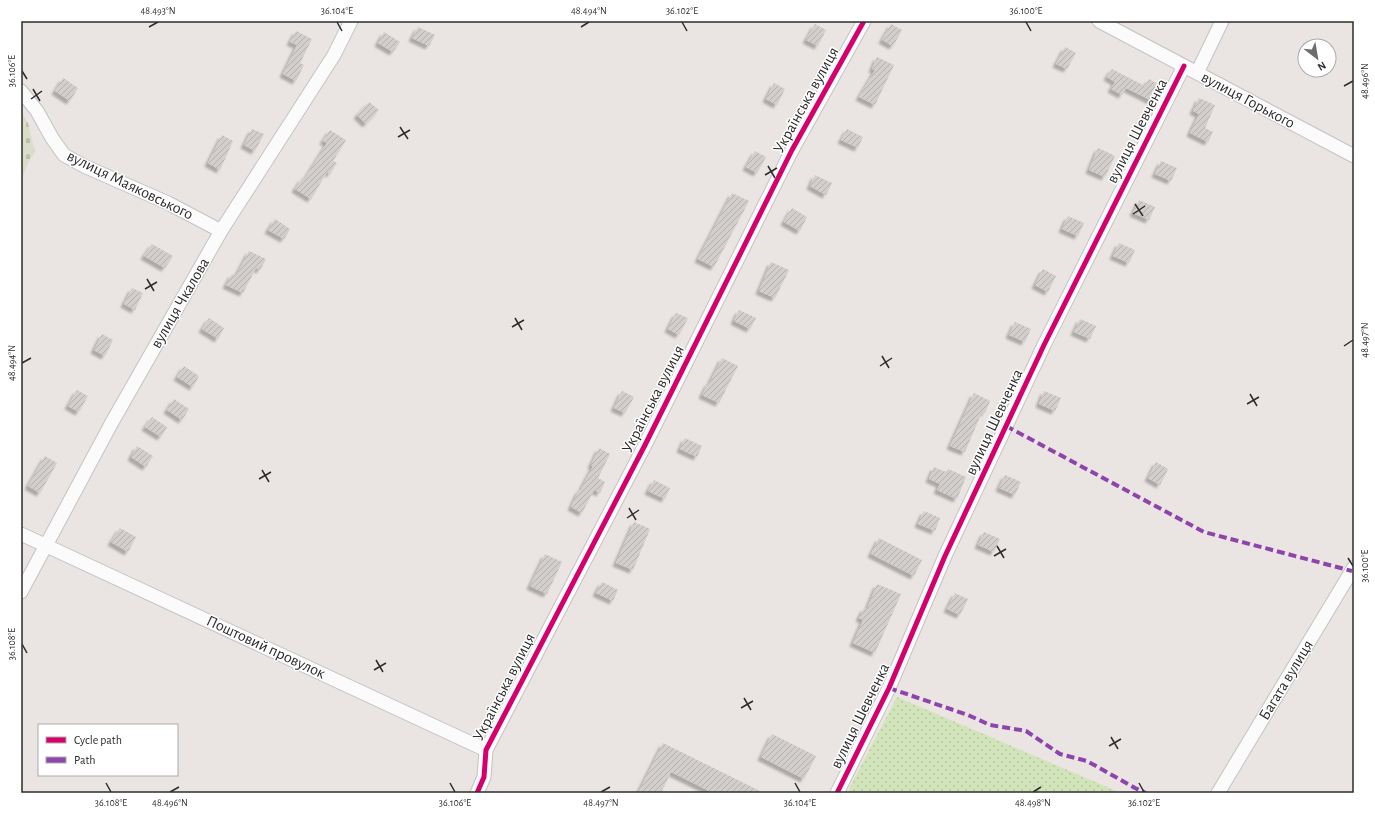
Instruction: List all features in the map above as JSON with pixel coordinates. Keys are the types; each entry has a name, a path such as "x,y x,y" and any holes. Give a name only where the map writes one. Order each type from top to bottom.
{"street":[{"name":"вулиця Чкалова","path":"21,592 132,386 221,231 334,55 351,21"},
{"name":"Українська вулиця","path":"477,793 484,777 486,750 645,445 792,150 864,21"},
{"name":"вулиця Горького","path":"1099,21 1354,156"},
{"path":"1197,73 1222,21"},
{"name":"вулиця Шевченка","path":"837,793 889,688 945,556 1041,352 1184,66"},
{"name":"вулиця Маяковського","path":"21,91 37,111 52,138 64,155 84,166 168,203 221,231"},
{"name":"Поштовий провулок","path":"21,534 46,544 486,750"},
{"name":"Багата вулиця","path":"1218,793 1354,567"}],"green space":[{"path":"21,111 28,123 35,152 28,163 21,181"},
{"path":"897,697 1121,793 847,793"}],"building":[{"path":"815,24 826,30 818,46 806,40"},
{"path":"891,24 902,30 893,46 882,40"},
{"path":"418,27 435,35 429,46 412,38"},
{"path":"296,31 312,39 300,63 304,65 296,81 283,74 297,45 290,42"},
{"path":"384,32 400,42 393,52 378,43"},
{"path":"1065,47 1076,53 1067,69 1056,64"},
{"path":"877,57 894,65 875,105 859,97 875,70 872,69"},
{"path":"1112,69 1145,86 1149,79 1160,85 1152,101 1126,88 1122,95 1111,89 1115,82 1107,77"},
{"path":"63,78 78,88 70,101 55,91"},
{"path":"774,83 785,89 777,105 766,99"},
{"path":"1199,98 1215,105 1205,128 1213,132 1208,142 1190,133 1199,114 1193,111"},
{"path":"369,102 379,110 366,124 357,115"},
{"path":"252,129 264,134 255,151 244,145"},
{"path":"847,129 863,137 858,148 841,140"},
{"path":"330,130 346,140 333,161 337,163 330,174 327,172 311,199 295,189 302,178 304,180 327,143 323,141"},
{"path":"222,135 233,141 220,170 208,163"},
{"path":"1098,148 1115,156 1105,177 1089,170"},
{"path":"755,151 766,157 757,173 746,167"},
{"path":"1161,161 1177,168 1171,181 1155,174"},
{"path":"815,175 832,183 826,195 810,186"},
{"path":"732,193 749,201 714,267 698,259"},
{"path":"1139,200 1155,207 1149,220 1133,213"},
{"path":"792,208 807,217 800,231 784,222"},
{"path":"1068,216 1084,223 1078,236 1062,229"},
{"path":"275,219 290,229 284,239 268,230"},
{"path":"1119,243 1135,250 1129,263 1113,256"},
{"path":"152,244 173,256 165,268 144,256"},
{"path":"249,251 266,259 260,270 256,268 243,293 226,285 232,274 236,276"},
{"path":"771,262 789,270 775,298 759,291"},
{"path":"1043,269 1056,276 1048,292 1035,285"},
{"path":"132,288 143,293 135,310 124,304"},
{"path":"739,310 756,318 750,329 734,321"},
{"path":"676,313 688,318 679,335 668,329"},
{"path":"209,318 224,328 218,339 202,329"},
{"path":"1080,319 1096,326 1090,339 1074,332"},
{"path":"1015,322 1031,329 1025,342 1009,335"},
{"path":"102,334 113,340 105,356 94,350"},
{"path":"722,358 738,366 719,403 702,395"},
{"path":"184,366 199,376 193,387 177,377"},
{"path":"77,390 88,396 79,412 68,406"},
{"path":"622,391 634,397 625,413 614,408"},
{"path":"1044,391 1061,398 1055,411 1039,404"},
{"path":"974,393 990,401 985,413 982,412 965,452 950,446"},
{"path":"174,399 189,409 182,420 167,410"},
{"path":"152,417 167,427 161,437 145,427"},
{"path":"685,438 702,446 697,457 680,449"},
{"path":"137,446 153,456 146,467 131,457"},
{"path":"599,448 610,454 598,478 605,482 600,493 594,490 582,513 571,507 593,466 591,465"},
{"path":"45,456 57,463 40,493 28,486"},
{"path":"1156,462 1168,469 1160,485 1148,478"},
{"path":"934,467 946,472 948,469 966,477 957,499 937,490 940,484 929,479"},
{"path":"1005,475 1021,482 1015,495 999,488"},
{"path":"654,480 670,488 665,499 648,491"},
{"path":"924,511 940,518 935,531 918,524"},
{"path":"634,522 650,529 633,570 616,563"},
{"path":"120,528 136,537 128,552 111,542"},
{"path":"984,532 1000,539 994,552 978,545"},
{"path":"879,538 922,560 914,576 871,554"},
{"path":"545,554 562,562 547,594 530,586"},
{"path":"602,582 618,590 613,601 596,593"},
{"path":"877,584 901,594 875,653 853,643 863,620 859,618 864,608 867,609"},
{"path":"955,593 968,599 960,615 947,609"},
{"path":"772,734 816,756 804,779 761,757"},
{"path":"663,743 764,793 713,793 671,772 661,793 638,793"}],"marked path":[{"path":"1006,426 1204,532 1352,571"},
{"path":"889,688 968,715 990,725 1026,731 1060,754 1087,761 1146,793"}],"cycle path":[{"path":"477,793 484,777 486,750 645,445 792,150 864,21"},
{"path":"837,793 889,688 945,556 1044,345 1184,66"}]}
